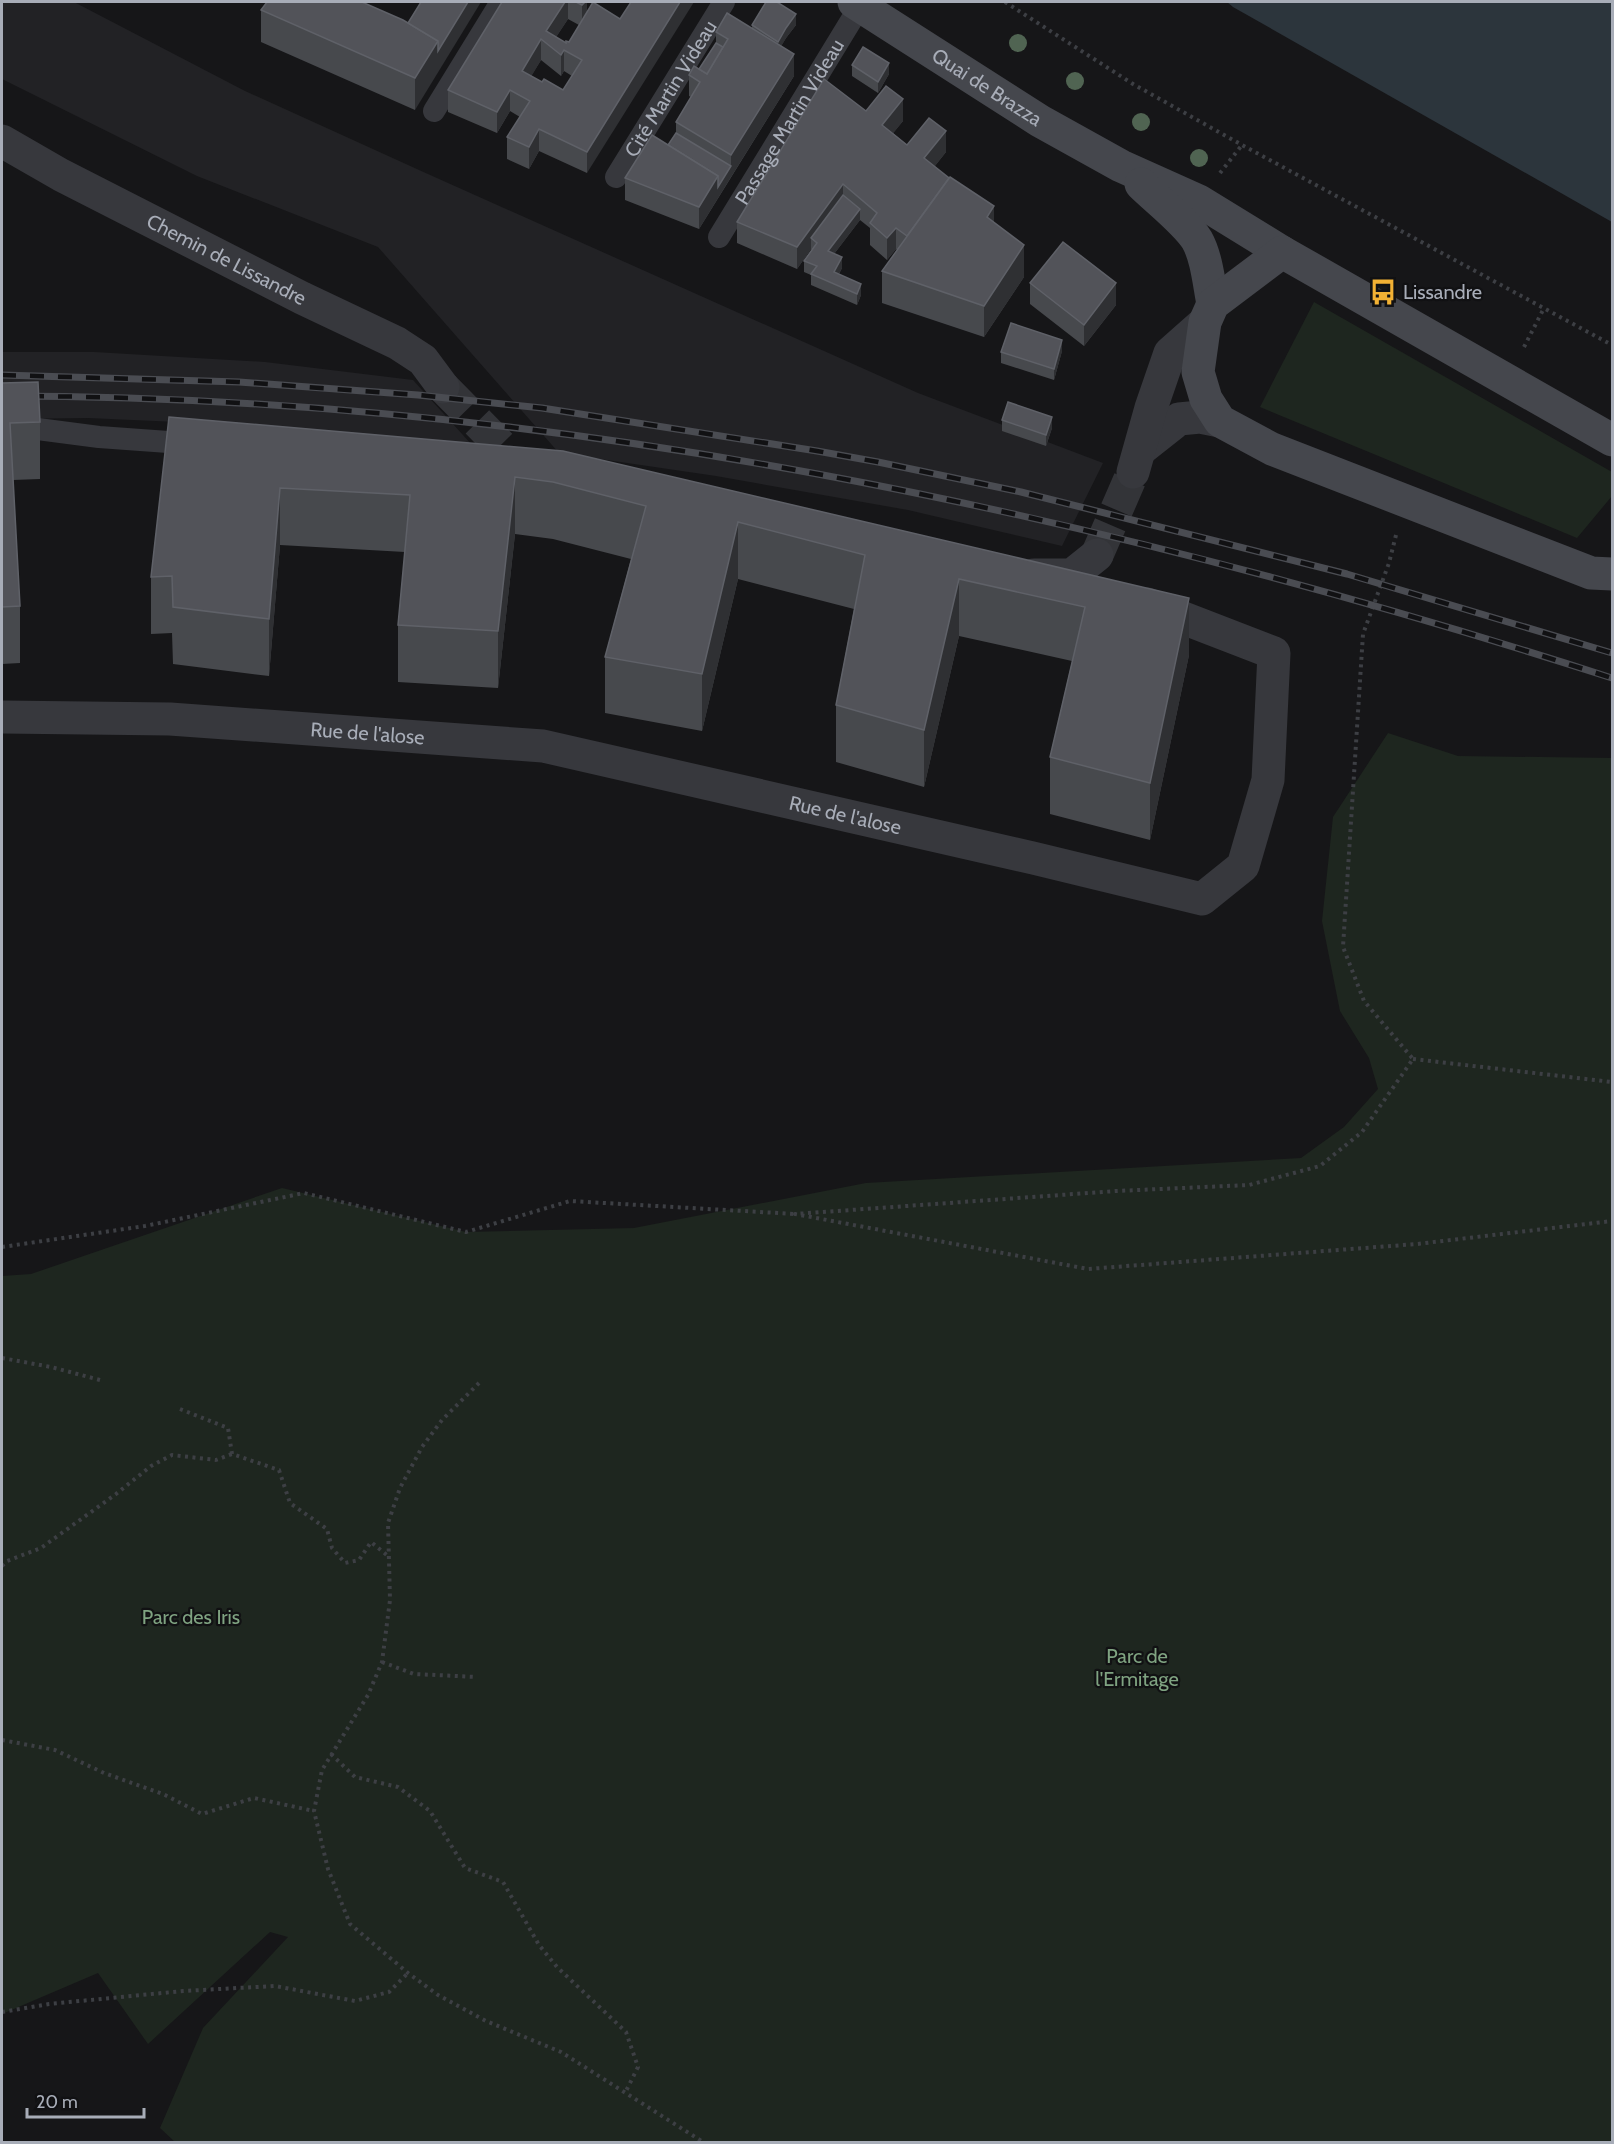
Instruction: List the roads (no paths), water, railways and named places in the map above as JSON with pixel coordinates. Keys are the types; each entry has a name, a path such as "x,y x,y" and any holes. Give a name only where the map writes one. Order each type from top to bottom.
{"main road":[{"name":"Quai de Brazza","path":"857,4 1040,121 1121,166 1199,201 1282,252 1612,440"},
{"name":"Quai de Brazza","path":"1121,166 1197,240 1207,270 1209,313 1198,372 1206,399 1220,421"},
{"path":"1209,313 1282,252"},
{"path":"1220,421 1283,454 1590,573 1612,574"}],"street":[{"name":"Chemin de Lissandre","path":"2,141 72,180 302,298 397,343 423,360 443,387"},
{"path":"1209,313 1170,353 1151,408 1137,460 1179,419 1200,417 1220,421"},
{"name":"Rue de l'alose","path":"2,717 171,719 543,746 1202,899 1243,866 1268,780 1274,653 1109,589 1085,565 1036,576 1001,568"}],"lane":[{"path":"434,111 501,2"},
{"name":"Cité Martin Videau","path":"616,177 724,2"},
{"name":"Passage Martin Videau","path":"719,237 857,4"},
{"path":"2,429 30,428 99,437 217,445"}],"tunnel":[{"path":"443,387 506,451"},
{"path":"1097,555 1133,472"}],"railway":[{"path":"2,375 239,382 418,395 542,408 817,451 1021,492 1347,574 1612,653"},
{"path":"2,396 208,401 412,416 615,441 818,474 1018,515 1218,563 1416,618 1612,678"}],"place":[{"name":"Lissandre","path":"1383,292"}],"park label":[{"name":"Parc des Iris","path":"191,1617"},
{"name":"Parc de l'Ermitage","path":"1137,1668"}]}
